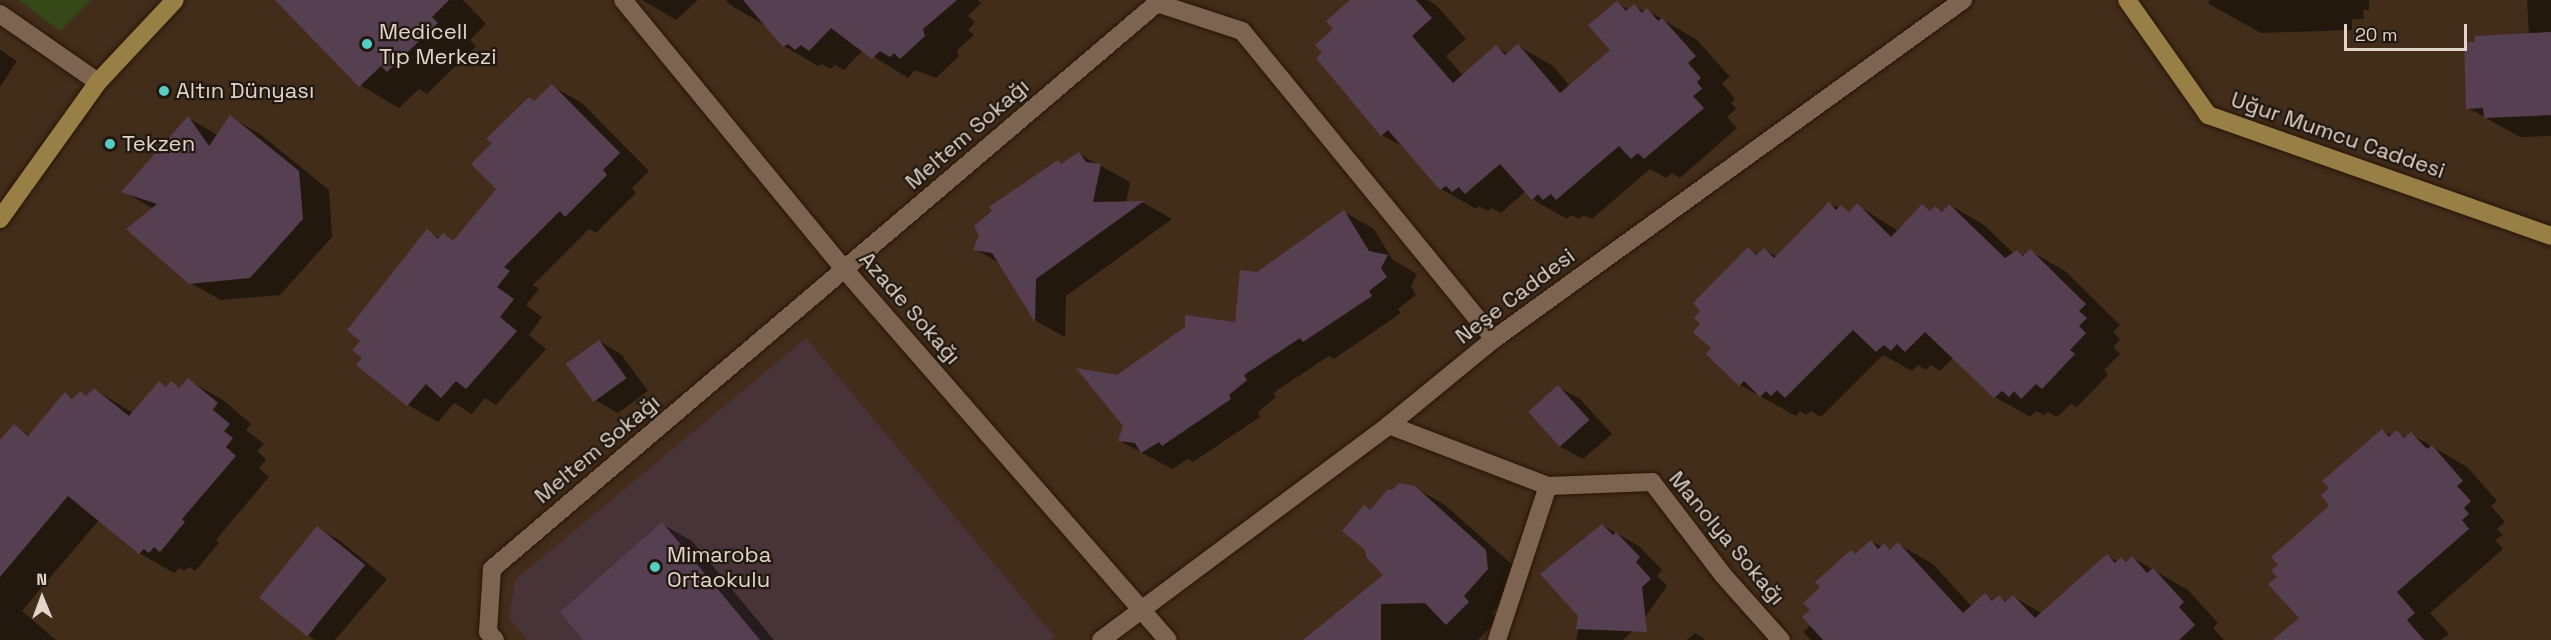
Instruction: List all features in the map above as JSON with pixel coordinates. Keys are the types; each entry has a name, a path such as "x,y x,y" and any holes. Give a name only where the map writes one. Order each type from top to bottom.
{"main road":[{"path":"0,219 98,82 175,0"},
{"name":"Uğur Mumcu Caddesi","path":"2127,0 2208,115 2551,236"}],"street":[{"name":"Azade Sokağı","path":"623,0 845,270 1168,640"},
{"name":"Neşe Caddesi","path":"1101,640 1389,425 1494,339 1963,0"},
{"name":"Meltem Sokağı","path":"495,640 488,632 492,569 1157,3 1242,31 1494,339"},
{"path":"0,14 98,82"},
{"name":"Manolya Sokağı","path":"1389,425 1548,486 1652,482 1723,574 1781,640"},
{"path":"1497,640 1548,486"}],"shaded area":[{"path":"806,338 1055,637 1051,640 527,640 509,618 515,580"}],"green space":[{"path":"19,0 91,0 60,31"}],"building":[{"name":"Medicell Tıp Merkezi","path":"275,0 449,0 432,17 438,23 387,72 381,66 359,87"},
{"path":"743,0 957,0 923,29 925,36 900,59 894,53 890,57 880,51 872,59 831,28 809,51 801,45 795,50 788,44 783,47"},
{"path":"1350,0 1416,0 1432,18 1412,36 1453,83 1496,45 1505,55 1518,44 1560,93 1610,50 1588,25 1617,1 1626,11 1634,4 1642,13 1647,8 1658,21 1662,18 1696,56 1688,63 1701,78 1697,82 1702,89 1693,96 1704,108 1644,159 1638,153 1631,159 1619,146 1556,200 1551,194 1543,200 1538,194 1532,200 1500,164 1465,194 1459,187 1452,192 1446,186 1440,190 1388,130 1381,136 1316,58 1322,53 1315,45 1333,29 1326,21"},
{"path":"2551,32 2551,115 2484,118 2483,108 2466,109 2464,42 2475,42 2475,36"},
{"path":"552,84 620,153 603,170 607,175 565,217 560,211 504,267 510,271 497,287 514,299 500,317 517,331 466,389 456,381 441,398 426,384 407,406 356,365 362,358 352,350 360,341 347,330 427,229 438,239 443,233 453,241 496,189 471,164 492,143 486,139 529,97 534,101"},
{"path":"230,115 299,171 303,219 250,278 189,284 126,229 157,204 121,192 188,116 209,146"},
{"path":"1079,152 1086,162 1101,164 1093,202 1144,201 1036,279 1035,322 992,253 973,250 979,235 974,226 992,211 989,207 1058,160 1061,164"},
{"path":"1829,202 1836,210 1841,205 1849,212 1857,203 1891,237 1922,204 1930,211 1935,206 1942,212 1949,204 2005,258 2017,250 2023,256 2030,249 2086,304 2079,311 2087,318 2079,326 2086,333 2070,350 2075,354 2042,389 2036,384 2021,399 2014,391 2009,397 2002,391 1994,398 1925,332 1905,352 1897,344 1891,351 1884,345 1876,352 1853,330 1785,398 1777,390 1771,396 1766,391 1760,397 1744,381 1739,386 1706,354 1711,348 1693,332 1700,324 1694,318 1700,311 1693,303 1748,247 1756,255 1764,248 1774,258"},
{"path":"1344,210 1369,251 1388,255 1381,268 1387,277 1369,291 1372,296 1303,342 1300,338 1244,375 1247,380 1229,395 1231,399 1162,446 1159,442 1141,453 1135,443 1118,441 1123,426 1076,368 1117,375 1185,327 1185,315 1235,322 1240,270 1257,272"},
{"path":"599,340 627,378 593,402 566,364"},
{"path":"188,378 218,403 212,409 230,424 224,431 233,438 226,447 236,456 182,519 185,522 160,552 154,547 149,553 144,549 139,554 68,496 0,577 0,440 14,424 28,436 65,392 72,399 80,391 86,396 94,388 129,416 159,381 166,387 171,381 179,388"},
{"path":"1558,385 1589,420 1560,447 1528,412"},
{"path":"2382,429 2389,437 2397,430 2404,438 2411,432 2427,449 2432,445 2463,481 2457,486 2471,501 2464,508 2469,514 2462,520 2469,529 2397,592 2415,613 2407,620 2424,640 2273,640 2299,618 2268,584 2277,577 2271,570 2278,565 2271,557 2329,506 2321,495 2329,488 2322,481"},
{"path":"1399,483 1415,486 1486,550 1488,569 1464,596 1469,602 1446,625 1425,603 1381,604 1381,640 1303,640 1383,575 1366,557 1365,550 1342,531 1364,505 1370,510 1388,489 1392,490"},
{"name":"Mimaroba Ortaokulu","path":"662,522 760,640 583,640 560,612"},
{"path":"1602,524 1613,535 1616,532 1640,557 1636,562 1651,579 1642,587 1647,632 1576,629 1578,616 1540,574"},
{"path":"317,526 365,565 307,637 259,597"},
{"path":"1871,540 1878,549 1884,543 1890,550 1898,542 1963,613 1985,593 1992,601 1999,595 2005,602 2013,595 2035,618 2107,554 2115,563 2121,557 2126,562 2132,556 2147,573 2153,568 2184,602 2179,607 2195,625 2179,640 1823,640 1802,617 1810,610 1803,603 1820,587 1815,582 1851,550 1855,554"}],"place":[{"name":"Medicell Tıp Merkezi","path":"367,44"},
{"name":"Altın Dünyası","path":"164,91"},
{"name":"Tekzen","path":"110,144"},
{"name":"Mimaroba Ortaokulu","path":"655,567"}]}
